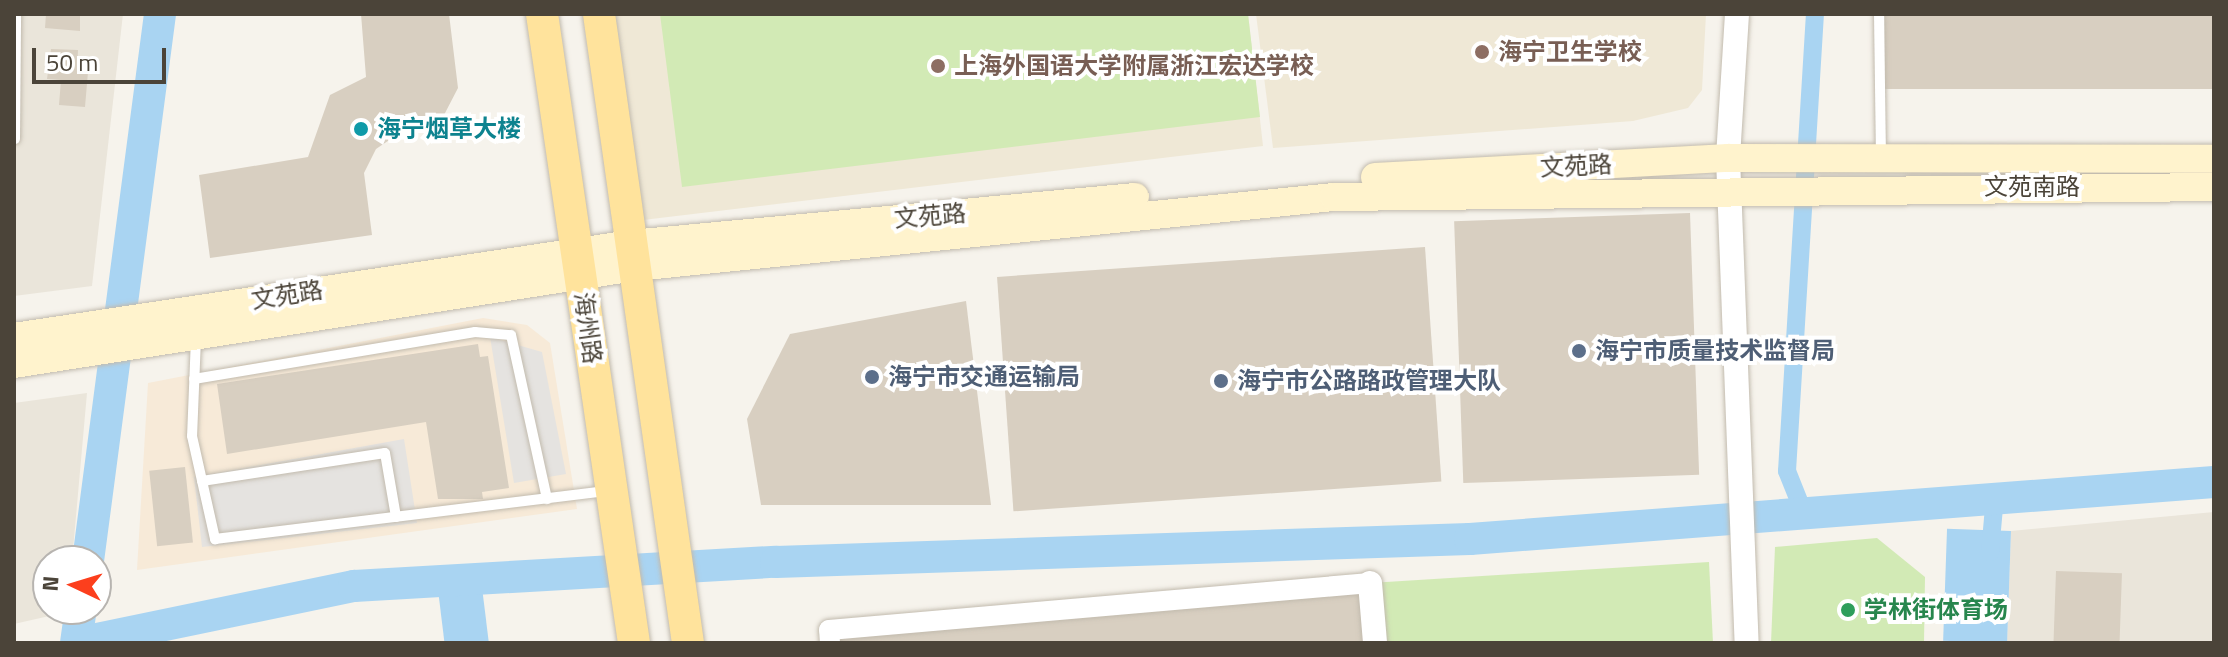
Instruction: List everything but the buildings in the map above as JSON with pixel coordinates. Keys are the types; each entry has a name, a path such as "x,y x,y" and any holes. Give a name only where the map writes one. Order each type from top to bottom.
{"main road":[{"name":"海州路","path":"542,14 631,627"},
{"path":"599,14 688,643"},
{"name":"文苑路","path":"14,364 189,328 633,255 1319,180 1728,158 1851,157"},
{"name":"文苑南路","path":"1851,157 2214,159"},
{"name":"文苑路","path":"633,255 1334,197 1850,187"},
{"name":"文苑南路","path":"1850,187 2214,187"},
{"name":"文苑路","path":"14,337 55,330 189,328"}],"street":[{"path":"1737,14 1728,158 1747,643"},
{"path":"830,643 829,630 1370,583 1375,643"}],"lane":[{"path":"15,139 16,14"},
{"path":"1879,14 1881,157"},
{"path":"189,328 194,379 192,436 215,539 611,491"},
{"path":"194,379 475,332 511,335 547,499"},
{"path":"202,481 385,453 396,517"}],"shaded area":[{"path":"14,14 123,14 92,286 14,296"},
{"name":"上海外国语大学附属浙江宏达学校","path":"614,14 1248,14 1263,146 643,220"},
{"name":"海宁卫生学校","path":"1256,14 1706,14 1702,90 1688,108 1633,121 1273,148"},
{"path":"483,318 527,325 550,343 577,509 137,570 148,383"},
{"path":"490,337 542,352 566,474 514,483"},
{"path":"87,393 73,545 32,545 32,620 14,624 14,403"},
{"path":"404,439 417,523 202,547 194,477"},
{"path":"2214,512 2214,643 2007,643 2011,531"}],"green space":[{"name":"上海外国语大学附属浙江宏达学校","path":"660,14 1248,14 1260,117 682,187"},
{"name":"学林街体育场","path":"1877,538 1925,577 1924,643 1771,643 1775,547"},
{"path":"1709,562 1713,643 1375,643 1370,583"}],"water":[{"path":"1947,529 2011,531 2007,643 1943,641"},
{"path":"481,579 489,643 445,643 437,584"}],"waterway":[{"path":"90,545 160,14"},
{"path":"1803,511 1787,471 1815,14"},
{"path":"78,643 354,586 776,562 1470,539 2214,482"},
{"path":"1990,552 1995,496"},
{"path":"76,643 79,625"}],"place":[{"name":"海宁卫生学校","path":"1482,52"},
{"name":"上海外国语大学附属浙江宏达学校","path":"938,66"},
{"name":"海宁烟草大楼","path":"361,129"},
{"name":"海宁市质量技术监督局","path":"1579,351"},
{"name":"海宁市交通运输局","path":"872,377"},
{"name":"海宁市公路路政管理大队","path":"1221,381"},
{"name":"学林街体育场","path":"1848,610"}]}
